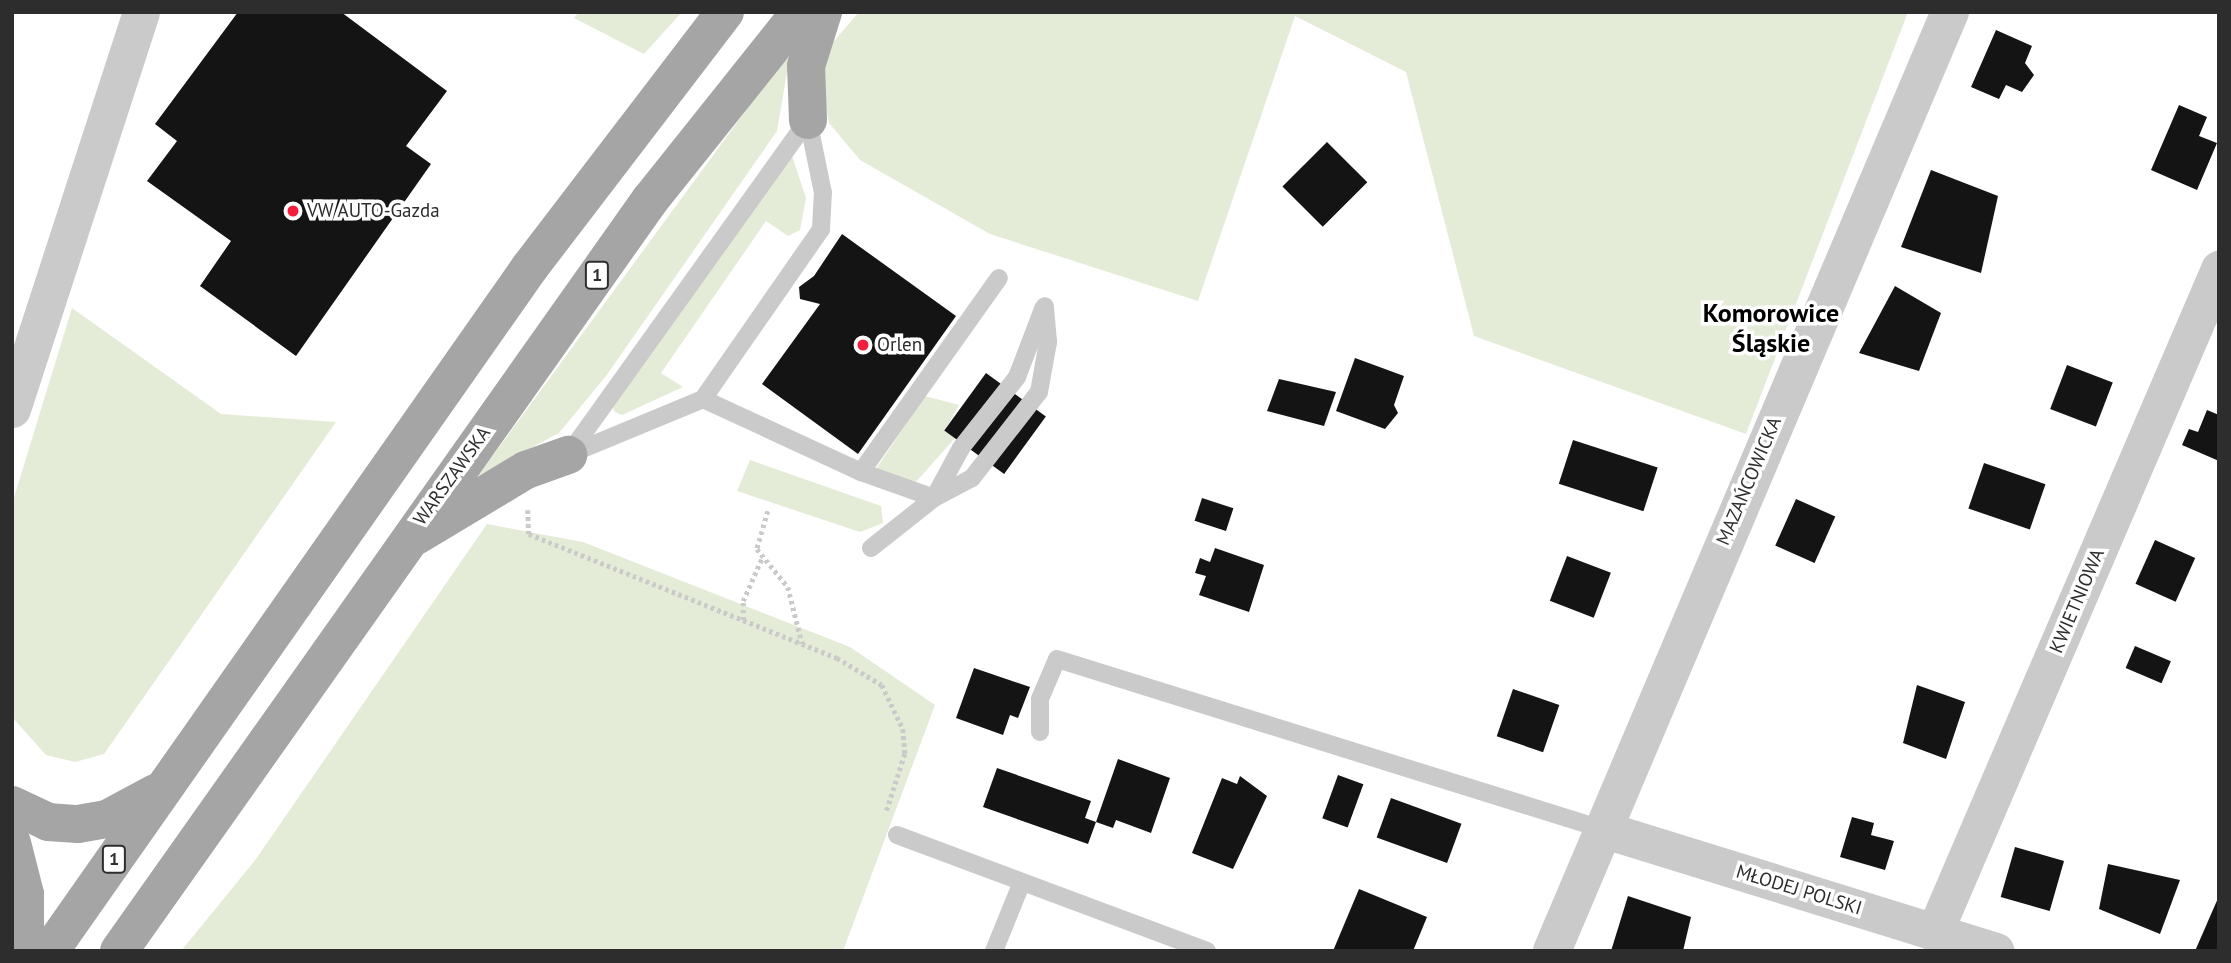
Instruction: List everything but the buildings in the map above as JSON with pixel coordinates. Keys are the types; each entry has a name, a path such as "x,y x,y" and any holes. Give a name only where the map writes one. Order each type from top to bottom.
{"main road":[{"name":"1","path":"50,951 530,267 725,12"},
{"name":"WARSZAWSKA","path":"119,951 402,544 650,200 800,12"},
{"path":"808,120 806,66 823,12"},
{"path":"402,544 526,470 568,455"},
{"path":"12,805 48,822 107,819 159,791 178,768"},
{"path":"12,843 25,894 26,951"}],"street":[{"path":"12,409 141,12"},
{"name":"MAZAŃCOWICKA","path":"1552,951 1950,12"},
{"name":"KWIETNIOWA","path":"1934,933 2219,269"},
{"name":"MŁODEJ POLSKI","path":"1602,829 1996,951"}],"lane":[{"path":"568,455 703,399 821,229 823,194 808,120"},
{"path":"568,455 808,120"},
{"path":"861,472 999,278"},
{"path":"871,548 933,498 972,478 1039,392 1048,342 1045,306 1017,377 961,448 933,498"},
{"path":"703,399 861,472 933,498"},
{"path":"1040,732 1040,699 1057,659 1602,829"},
{"path":"897,835 1207,951"},
{"path":"994,951 1022,882"}],"path":[{"path":"526,470 529,534 802,644 862,671 882,685 895,706 905,754 886,827 897,835"},
{"path":"768,511 758,541 762,557 788,587 802,644"},
{"path":"743,620 743,601 762,557"}],"green space":[{"path":"579,12 682,12 644,54 574,18"},
{"path":"859,12 1908,12 1746,434 1474,336 1406,72 1295,16 1198,301 990,234 860,160 829,123 817,61"},
{"path":"791,49 777,131 606,376 559,433 478,476"},
{"path":"792,156 806,198 800,230 788,236 766,221 661,373 683,387 622,415 615,412 612,406"},
{"path":"72,308 221,414 336,422 104,754 75,762 46,755 12,717 12,504"},
{"path":"925,396 959,405 945,430 955,438 914,484 874,472"},
{"path":"750,460 881,506 883,523 860,532 737,491"},
{"path":"487,524 583,542 850,647 935,705 843,951 181,951 256,859"}],"place":[{"name":"VW AUTO-Gazda","path":"293,211"},
{"name":"Orlen","path":"863,345"}],"district":[{"name":"Komorowice Śląskie","path":"1771,328"}]}
